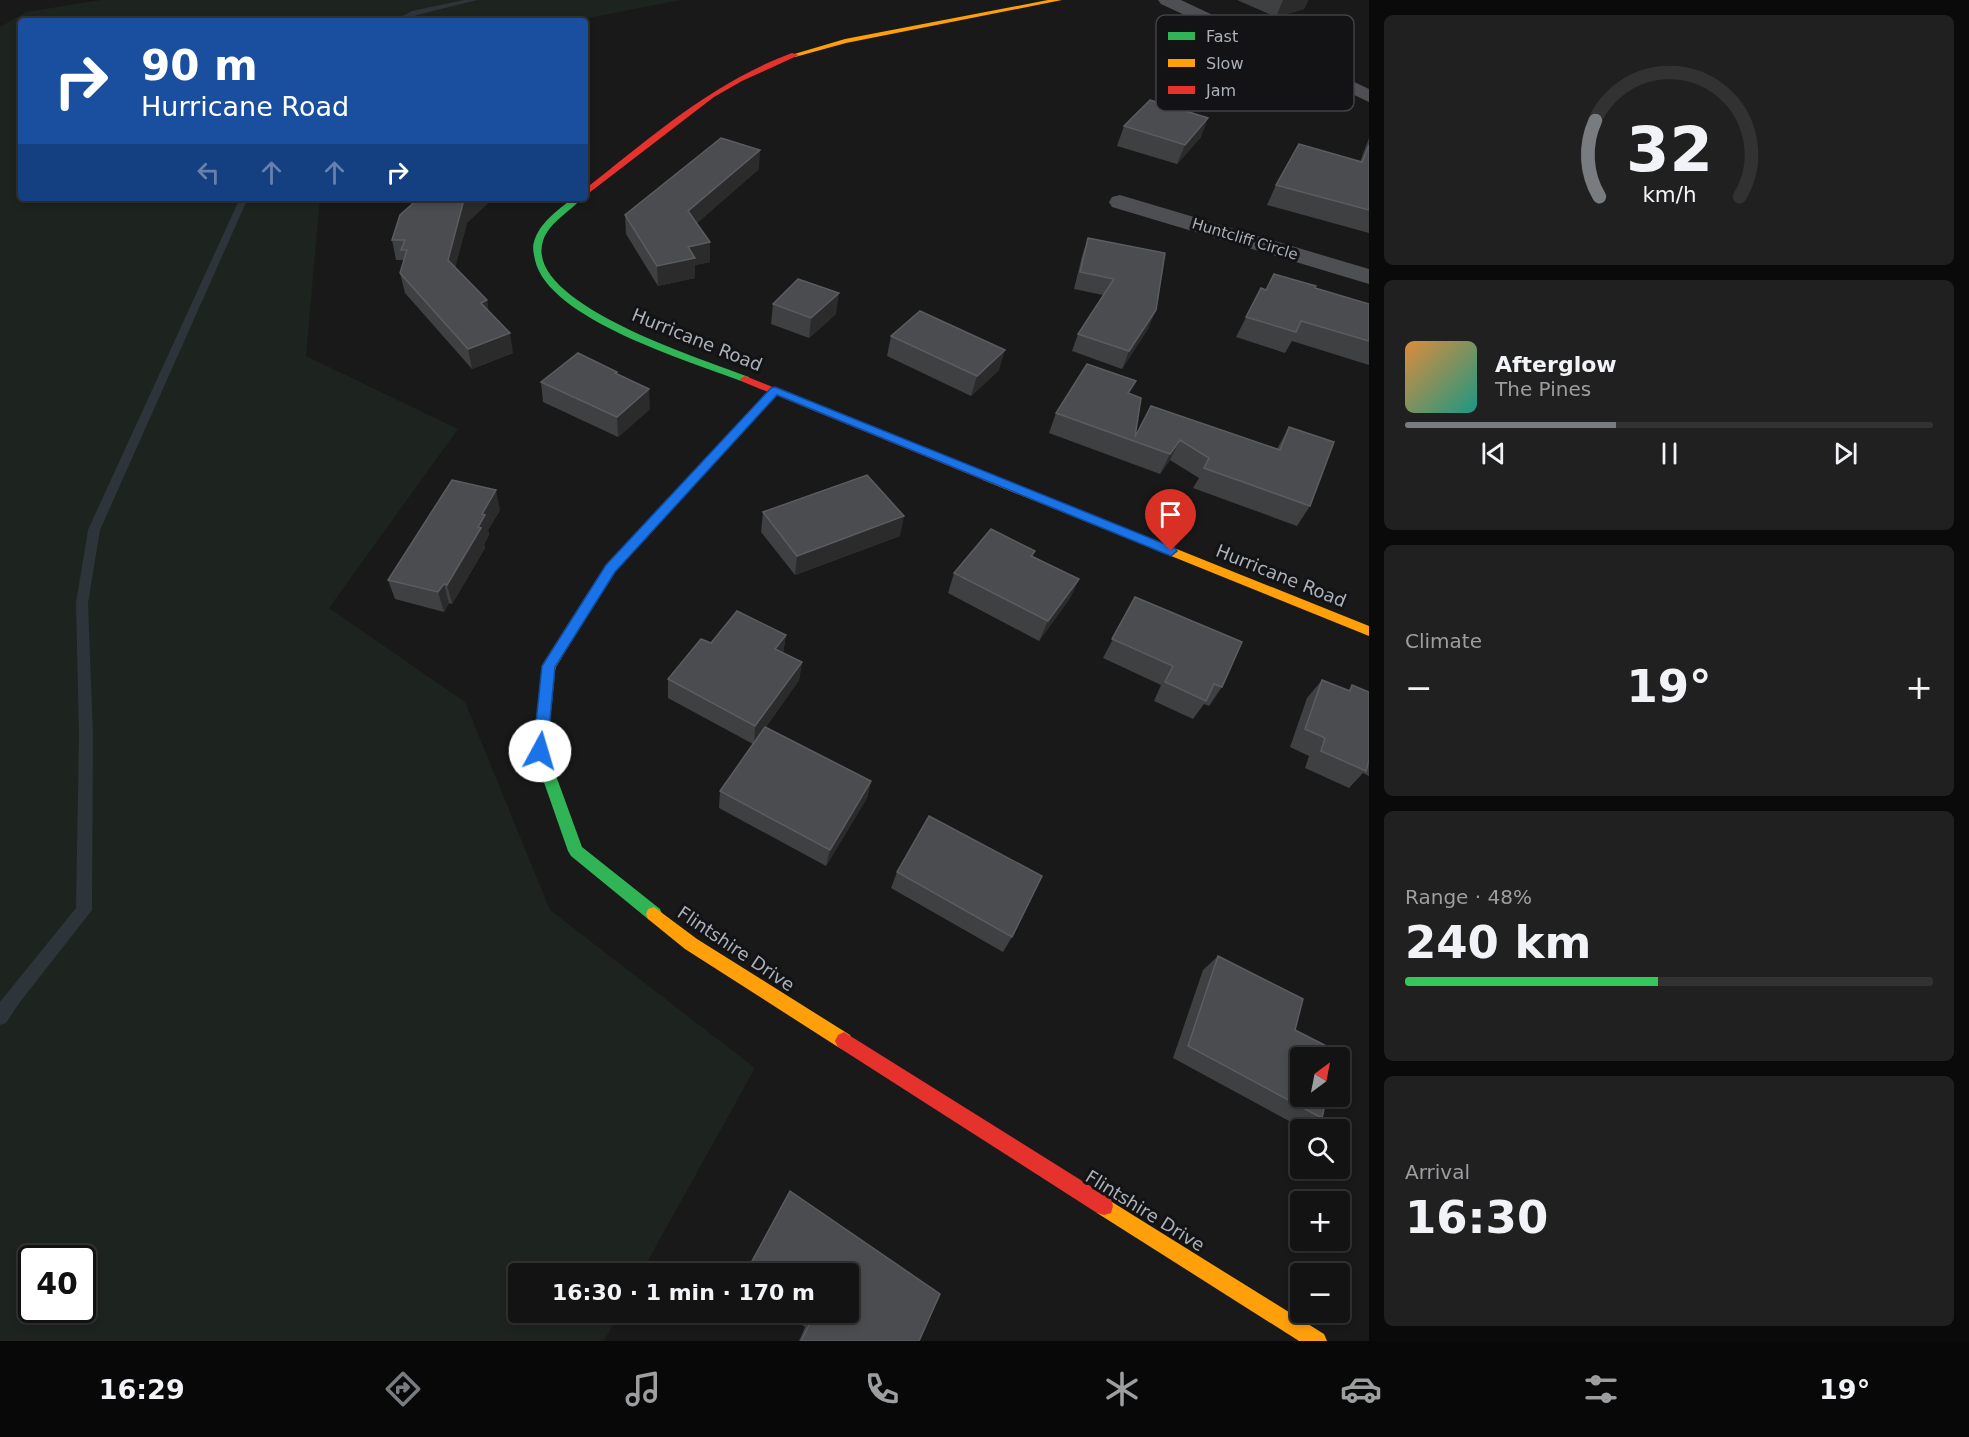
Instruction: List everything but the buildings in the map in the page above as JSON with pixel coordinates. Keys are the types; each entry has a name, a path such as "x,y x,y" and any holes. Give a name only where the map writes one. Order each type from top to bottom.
{"street":[{"path":"588,191 717,91 778,60 845,41 1059,0"},
{"path":"1167,0 1199,15"},
{"path":"1354,89 1369,96"},
{"name":"Hurricane Road","path":"575,201 551,222 538,243 540,263 552,286 584,312 1369,631"},
{"name":"Huntcliff Circle","path":"1120,202 1369,277"},
{"name":"Flintshire Drive","path":"775,391 610,568 549,666 540,751 576,851 691,944 1317,1341"}],"shaded area":[{"path":"101,0 681,0 588,18 18,18 18,201 320,201 306,356 458,429 329,608 465,702 550,910 755,1068 647,1263 508,1263 508,1323 614,1323 604,1341 0,1341 0,27 26,12"}],"waterway":[{"path":"404,18 415,13 474,0"},
{"path":"0,1017 14,996 84,910 86,736 82,603 94,530 243,201"}],"traffic: fast":[{"path":"575,201 549,223 538,242 541,265 552,285 589,313 615,326 642,339 745,379"},
{"path":"548,673 540,751 576,851 654,914"}],"traffic: slow":[{"path":"795,55 845,41 1059,0"},
{"path":"548,673 549,666 610,568 775,391"},
{"path":"987,477 1369,631"},
{"path":"654,914 691,944 844,1041"},
{"path":"1104,1206 1317,1341"}],"traffic: jam":[{"path":"588,191 685,114 712,96 767,65 795,55"},
{"path":"745,379 987,477"},
{"path":"844,1041 1104,1206"}],"route":[{"path":"540,751 549,666 610,568 775,391 1171,551"}]}
